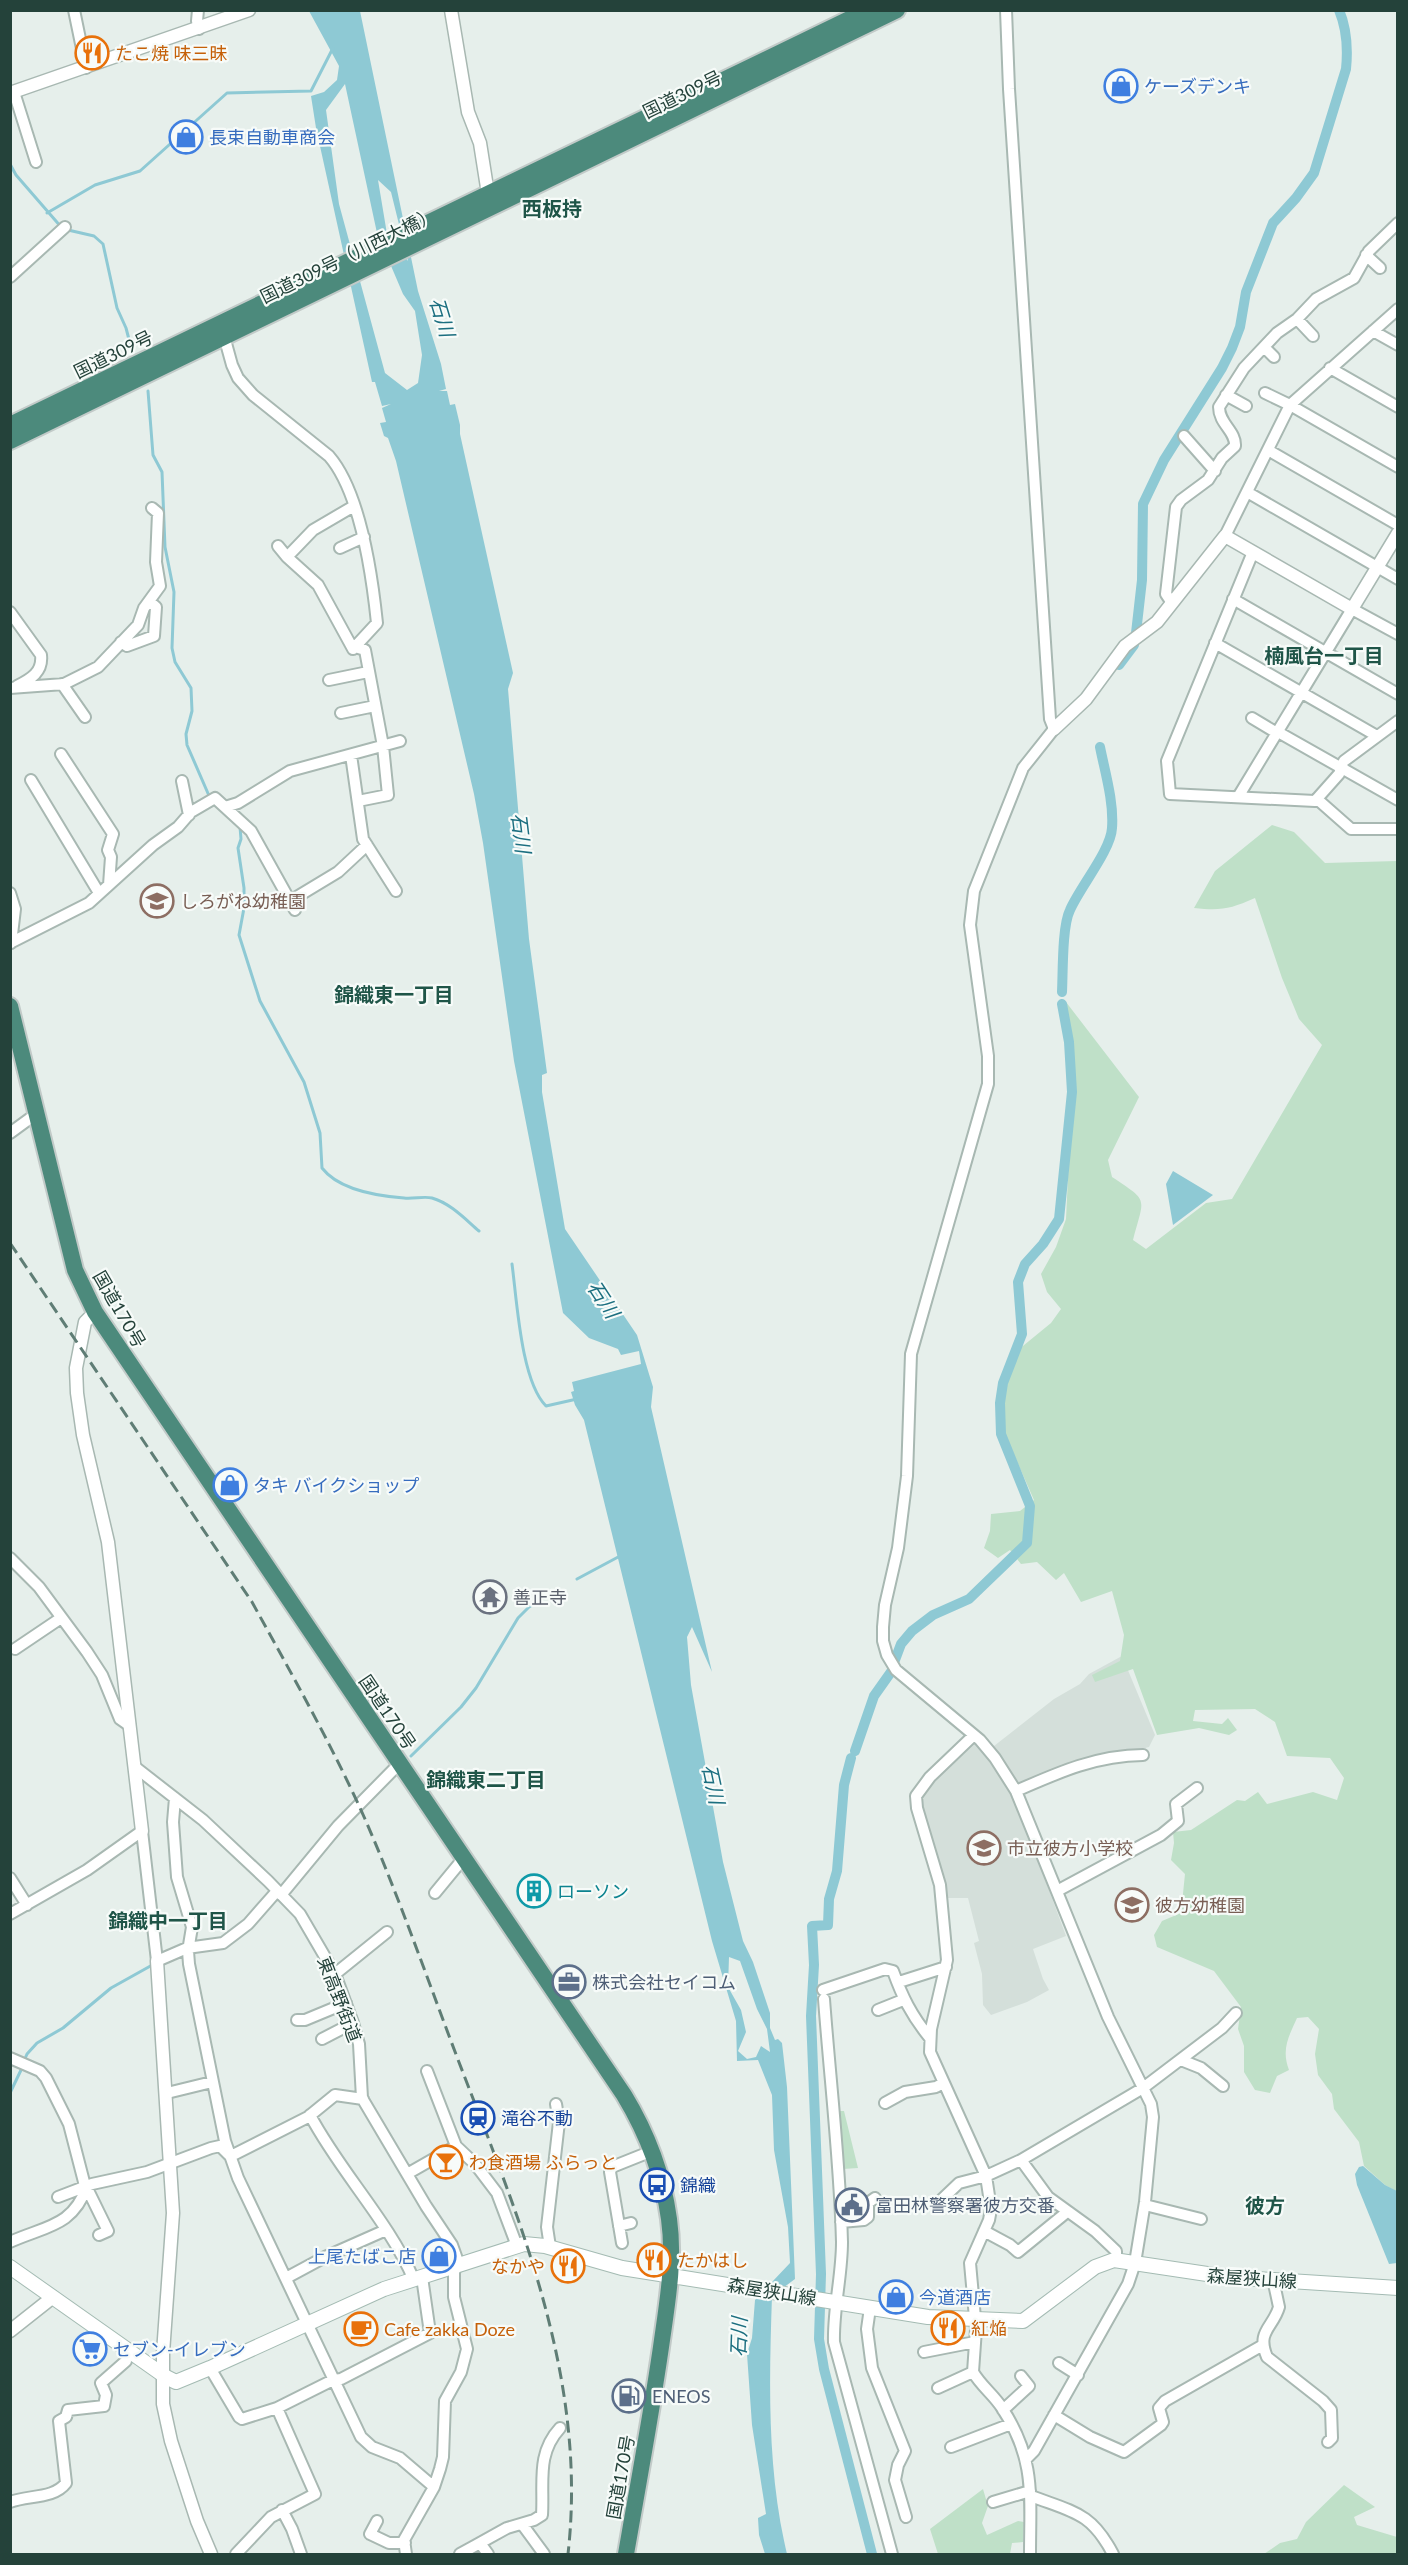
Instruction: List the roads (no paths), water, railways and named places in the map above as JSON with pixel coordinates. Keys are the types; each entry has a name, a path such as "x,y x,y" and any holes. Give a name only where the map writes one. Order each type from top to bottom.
{"highway":[{"name":"国道309号","path":"486,204 868,10"},
{"name":"国道309号","path":"486,204 897,10"},
{"name":"国道309号（川西大橋）","path":"229,330 486,204"},
{"name":"国道309号","path":"10,424 229,330"},
{"name":"国道309号","path":"10,441 229,330"},
{"name":"国道170号","path":"10,1006 75,1270 96,1312 624,2095 638,2118 652,2151 669,2219 671,2276 656,2380 626,2554"}],"main road":[{"name":"森屋狭山線","path":"163,2375 176,2382 366,2296 456,2265 528,2244 550,2247 622,2268 928,2317 1023,2321 1095,2267 1116,2260 1196,2274 1398,2288"},
{"path":"10,2267 163,2375"}],"street":[{"path":"74,10 86,68"},
{"path":"198,10 196,21 202,28"},
{"path":"36,162 12,92 249,10"},
{"path":"451,10 468,112 480,143 486,204"},
{"path":"1006,10 1009,89 1050,719 1054,729"},
{"path":"1172,603 1166,594 1174,511 1181,500 1208,480 1222,458 1235,446 1236,442 1218,410 1226,395 1244,368 1277,333 1297,319 1316,299 1354,278 1366,255 1398,223"},
{"path":"10,277 65,226"},
{"path":"1366,255 1380,268"},
{"path":"1027,2458 1034,2451 1128,2284 1135,2263 1145,2205 1153,2117 1151,2104 1108,2017 1016,1791 995,1758 974,1735 896,1670 887,1655 883,1641 885,1605 898,1548 905,1499 911,1354 988,1083 988,1056 970,925 974,891 1023,768 1054,729 1086,699 1125,646 1151,628 1225,536 1290,405 1398,309"},
{"path":"1297,319 1313,336"},
{"path":"229,330 232,365 238,378 253,395 329,456 338,466 354,506 364,537 372,578 376,623 353,649 318,585 278,546"},
{"path":"1372,331 1398,345"},
{"path":"1265,348 1274,357"},
{"path":"1330,368 1398,407"},
{"path":"1265,393 1398,467"},
{"path":"1226,395 1246,406"},
{"path":"1184,436 1215,471"},
{"path":"1268,450 1398,525"},
{"path":"1247,492 1398,579"},
{"path":"288,557 313,530 354,506"},
{"path":"12,688 62,684 98,667 138,624 144,608 160,586 156,562 158,513 152,508"},
{"path":"1238,797 1398,533"},
{"path":"1225,536 1398,634"},
{"path":"340,548 364,537"},
{"path":"1253,552 1167,760 1170,794 1315,801 1339,774 1344,761 1397,722"},
{"path":"1233,599 1398,694"},
{"path":"122,642 127,646 154,636 156,608 150,601"},
{"path":"10,612 41,655 42,663 39,672 32,679 12,688"},
{"path":"1215,643 1377,736"},
{"path":"355,646 365,650 383,746 388,795 358,801"},
{"path":"328,680 368,672"},
{"path":"62,684 85,717"},
{"path":"340,713 375,706"},
{"path":"1252,718 1398,800"},
{"path":"225,807 238,803 290,771 400,741"},
{"path":"62,754 113,834 108,850 111,857 109,885"},
{"path":"351,754 363,839 396,891"},
{"path":"31,780 99,893"},
{"path":"182,781 189,815"},
{"path":"11,943 78,909 109,885 153,845 178,827 189,815 216,798 251,831 293,906 338,872 368,845"},
{"path":"1317,800 1351,830 1398,829"},
{"path":"10,893 15,909 11,943"},
{"path":"10,1132 36,1114"},
{"path":"96,1312 85,1322 76,1368 76,1393 83,1435 108,1542 156,1960 167,2093 173,2213 163,2404 171,2441 211,2554"},
{"path":"10,1558 39,1587 102,1675 120,1719 130,1726"},
{"path":"15,1649 61,1618"},
{"path":"974,1735 930,1777 916,1796 917,1808 940,1885 947,1959 930,2037 930,2052 986,2176 991,2209 970,2264 975,2319 973,2372 1003,2410 1027,2458 1030,2494 1030,2554"},
{"path":"1016,1791 1054,1774 1092,1762 1119,1755 1143,1755"},
{"path":"156,1960 189,1948 212,1946 231,1938 279,1893 338,1826 399,1764"},
{"name":"東高野街道","path":"135,1767 203,1820 300,1914 334,1974 353,2023 359,2044 363,2099 426,2206 452,2245 457,2259 454,2297 467,2349 461,2372 445,2401 443,2457 434,2487 410,2527 405,2549"},
{"path":"1057,1891 1161,1835 1178,1821 1176,1804 1197,1788"},
{"path":"175,1798 173,1822 177,1877 192,1927 189,1964 201,2016 212,2082 231,2156 274,2256 361,2437 372,2446 400,2458 434,2487"},
{"path":"10,1914 87,1870 142,1831"},
{"path":"435,1893 464,1859"},
{"path":"10,1878 27,1905"},
{"path":"334,1974 387,1932"},
{"path":"899,1982 946,1967"},
{"path":"892,2554 838,2363 833,2324 840,2276 841,2222 824,1994 885,1968 893,1971 899,1982 899,1991 903,2000 930,2037"},
{"path":"878,2010 903,2000"},
{"path":"297,2020 305,2020 346,2004"},
{"path":"938,2203 959,2183 986,2176 1021,2160 1143,2088 1222,2028 1236,2013"},
{"path":"322,2039 353,2023"},
{"path":"10,2058 40,2071 46,2078 69,2124 82,2177 108,2231"},
{"path":"1181,2060 1202,2068 1223,2086"},
{"path":"427,2071 456,2146 475,2164 497,2193 517,2246"},
{"path":"167,2093 212,2082"},
{"path":"885,2103 905,2092 936,2087 943,2083"},
{"path":"231,2156 310,2115 335,2094 363,2099"},
{"path":"550,2247 547,2227 559,2122 556,2104"},
{"path":"210,2368 242,2419 277,2408 341,2379 430,2333 418,2278 323,2140 310,2115"},
{"path":"58,2197 87,2187 130,2178 220,2146 231,2156"},
{"path":"407,2174 456,2146"},
{"path":"622,2243 610,2172 612,2167 652,2151"},
{"path":"1021,2160 1048,2197 1106,2240 1116,2251 1116,2260"},
{"path":"10,2242 44,2229 74,2213 87,2187"},
{"path":"841,2222 864,2220 868,2217 868,2203 875,2198"},
{"path":"1145,2205 1201,2219"},
{"path":"984,2231 1018,2252 1067,2212"},
{"path":"619,2226 631,2223"},
{"path":"286,2278 325,2256 386,2230"},
{"path":"1273,2279 1278,2307 1263,2334 1263,2345 1267,2357 1323,2401 1331,2410 1332,2438 1328,2442"},
{"path":"10,2331 52,2297"},
{"path":"870,2308 867,2329 872,2368 905,2451 898,2465 895,2480 906,2517"},
{"path":"924,2352 975,2343"},
{"path":"1054,2415 1090,2437 1124,2452 1161,2425 1163,2422 1159,2408 1165,2401 1263,2345"},
{"path":"10,2502 44,2495 63,2487 66,2483 59,2421 66,2417 68,2410 105,2406 106,2396 101,2383 126,2361"},
{"path":"1059,2363 1078,2375"},
{"path":"938,2388 973,2372"},
{"path":"1003,2410 1029,2386 1021,2376"},
{"path":"236,2554 270,2517 315,2494 277,2408"},
{"path":"951,2447 1011,2424"},
{"path":"460,2554 507,2528 534,2520 542,2515 540,2488 544,2454 547,2444 560,2428"},
{"path":"993,2502 1030,2494 1088,2519 1107,2542 1113,2554"},
{"path":"282,2510 301,2554"},
{"path":"377,2521 370,2534 405,2549"},
{"path":"522,2524 544,2554"},
{"path":"480,2543 488,2554"}],"water":[{"name":"石川","path":"309,11 360,11 418,291 441,364 446,389 439,391 447,391 450,405 455,404 460,425 460,434 513,673 508,689 529,939 547,1073 542,1075 542,1092 565,1229 637,1335 653,1387 651,1407 712,1672 692,1627 687,1637 691,1685 723,1862 743,1941 753,1962 770,2013 770,2028 775,2040 778,2039 782,2043 787,2087 795,2279 772,2296 770,2394 776,2490 787,2554 765,2554 759,2535 758,2518 766,2514 752,2425 747,2354 752,2338 755,2300 790,2263 788,2227 774,2150 772,2095 758,2060 737,2061 736,2021 712,1941 584,1420 575,1405 571,1392 574,1391 572,1382 641,1364 639,1351 621,1355 618,1349 589,1338 563,1313 514,1061 474,794 396,461 380,423 386,422 382,408 391,404 382,406 375,382 372,382 316,128 311,96 324,92 337,80 339,66","holes":["345,84 377,233 403,294 415,311 422,355 418,383 407,390 385,373 339,204 326,110","378,180 391,192 408,261 387,234","729,1957 740,1961 757,2009 767,2029 770,2052 761,2046 756,2057 747,2059 738,2051 746,2032 741,2010 728,1987"]},
{"path":"1173,1171 1213,1195 1173,1225 1166,1184"},
{"path":"1363,2166 1385,2185 1397,2191 1397,2263 1389,2264 1357,2185 1355,2174 1359,2167"}],"waterway":[{"path":"1136,633 1142,580 1143,504 1164,460 1222,368 1232,348 1240,327 1246,292 1273,223 1296,198 1314,173 1346,69 1346,39 1339,10"},
{"path":"47,213 95,185 140,171 227,93 311,91 333,48"},
{"path":"10,164 16,175 62,228"},
{"path":"68,230 94,236 103,244 117,308 126,328 132,351"},
{"path":"148,391 153,455 162,472 165,547 174,592 172,648 175,662 191,688 192,711 186,734 187,745 210,798"},
{"path":"1119,665 1134,645"},
{"path":"1062,992 1067,917 1101,858 1112,828 1110,798 1100,747"},
{"path":"240,827 241,839 238,848 244,888 244,908 239,935 260,1001 304,1082 320,1133 322,1168 329,1176 349,1187 394,1197 429,1197 439,1200 479,1231"},
{"path":"895,1660 901,1644 912,1631 933,1615 969,1599 1027,1543 1030,1506 1001,1434 1000,1403 1003,1383 1022,1334 1018,1282 1025,1264 1043,1244 1059,1219 1072,1092 1069,1042 1062,1004"},
{"path":"512,1264 518,1319 526,1360 538,1394 546,1406 577,1399"},
{"path":"577,1579 620,1556"},
{"path":"411,1756 461,1707 476,1688 518,1618 529,1607 558,1589"},
{"path":"855,1751 874,1696 891,1672"},
{"path":"851,1758 844,1785 837,1871 829,1899 828,1925 812,1926 814,1965 811,2016 821,2274 819,2339 824,2369 872,2554"},
{"path":"306,1857 325,1834"},
{"path":"24,2061 37,2043 63,2028 111,1988 154,1964"},
{"path":"10,2093 22,2068"}],"railway":[{"path":"10,1243 252,1602 325,1737 365,1819 503,2178 525,2239 543,2300 558,2362 568,2424 572,2488 568,2554"}],"place":[{"name":"たこ焼 味三昧","path":"92,53"},
{"name":"ケーズデンキ","path":"1121,86"},
{"name":"長束自動車商会","path":"186,137"},
{"name":"しろがね幼稚園","path":"157,901"},
{"name":"タキ バイクショップ","path":"230,1485"},
{"name":"善正寺","path":"490,1597"},
{"name":"市立彼方小学校","path":"984,1848"},
{"name":"ローソン","path":"534,1891"},
{"name":"彼方幼稚園","path":"1132,1905"},
{"name":"株式会社セイコム","path":"569,1982"},
{"name":"滝谷不動","path":"478,2118"},
{"name":"わ食酒場 ふらっと","path":"446,2162"},
{"name":"錦織","path":"657,2185"},
{"name":"富田林警察署彼方交番","path":"852,2205"},
{"name":"上尾たばこ店","path":"439,2256"},
{"name":"たかはし","path":"654,2260"},
{"name":"なかや","path":"568,2266"},
{"name":"今道酒店","path":"896,2297"},
{"name":"紅焔","path":"948,2328"},
{"name":"Cafe zakka Doze","path":"361,2329"},
{"name":"セブン-イレブン","path":"90,2349"},
{"name":"ENEOS","path":"629,2396"}],"district":[{"name":"西板持","path":"552,208"},
{"name":"楠風台一丁目","path":"1324,655"},
{"name":"錦織東一丁目","path":"394,994"},
{"name":"錦織東二丁目","path":"486,1779"},
{"name":"錦織中一丁目","path":"168,1920"},
{"name":"彼方","path":"1265,2205"}]}
